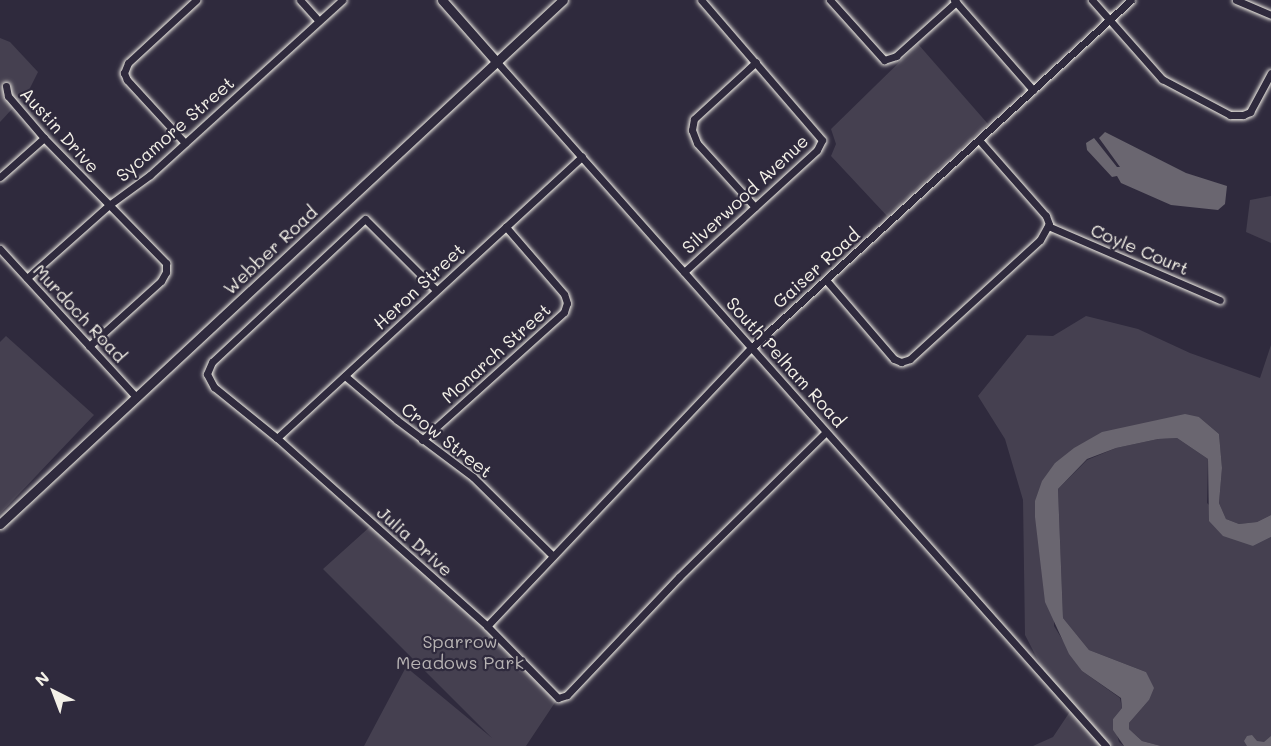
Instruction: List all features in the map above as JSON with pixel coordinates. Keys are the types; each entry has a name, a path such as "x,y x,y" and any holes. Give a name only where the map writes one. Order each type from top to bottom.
{"main road":[{"name":"South Pelham Road","path":"442,0 496,61"},
{"name":"Webber Road","path":"0,524 563,0"}],"street":[{"path":"185,143 124,73 128,63 196,0"},
{"path":"300,0 319,21"},
{"name":"Sycamore Street","path":"27,278 109,205 150,175 342,0"},
{"name":"Silverwood Avenue","path":"684,272 817,150 822,140 701,0"},
{"path":"830,0 884,60 896,57 955,1 1033,90"},
{"path":"1092,0 1162,79 1230,115 1243,115 1250,112 1271,73"},
{"name":"Gaiser Road","path":"487,626 751,348 1131,0"},
{"path":"1236,0 1271,15"},
{"name":"South Pelham Road","path":"496,61 1106,746"},
{"path":"755,207 697,143 692,130 694,119 756,62"},
{"name":"Austin Drive","path":"6,86 8,96 44,138 166,263 166,272 161,281 89,346"},
{"path":"0,177 44,138"},
{"path":"826,280 894,359 902,362 910,359 1040,240 1048,226 1046,216 979,140"},
{"name":"Heron Street","path":"277,438 582,158"},
{"name":"Julia Drive","path":"436,290 365,219 212,362 207,374 214,387 277,438 487,626 558,698 567,695 679,577 826,432"},
{"name":"Coyle Court","path":"1048,226 1220,300"},
{"name":"Monarch Street","path":"422,440 564,312 567,303 564,294 506,227"},
{"name":"Murdoch Road","path":"0,249 137,398"},
{"name":"Crow Street","path":"345,376 422,440 473,477 553,556"}],"green space":[{"path":"0,38 10,42 38,72 28,92 0,122"},
{"path":"918,44 988,124 887,216 831,156 836,144 831,129"},
{"path":"1271,196 1271,243 1246,232 1250,200"},
{"path":"1086,316 1138,329 1190,353 1260,378 1271,345 1271,515 1257,522 1239,524 1226,519 1219,503 1222,468 1219,434 1199,417 1055,463 1054,626 1082,671 1120,698 1122,708 1113,719 1119,742 1124,746 1033,746 1053,737 1071,710 1053,689 1025,635 1023,500 1005,439 978,396 1027,335 1053,336"},
{"path":"6,336 94,415 0,514 0,342"},
{"path":"1177,438 1208,459 1207,503 1253,546 1271,537 1271,746 1161,746 1142,741 1129,729 1129,723 1149,700 1146,672 1089,650 1063,618 1058,489 1087,460 1116,448 1158,439"},
{"name":"Sparrow Meadows Park","path":"373,524 487,626 558,698 526,746 364,746 406,667 492,738 323,569"}],"shaded area":[{"path":"1105,132 1186,173 1227,186 1225,204 1218,210 1171,205 1121,183 1117,176 1112,177 1087,150 1086,143 1094,138 1117,167 1120,167 1099,138"},
{"path":"1185,414 1199,417 1219,434 1222,468 1219,503 1226,519 1239,524 1257,522 1271,515 1271,537 1253,546 1223,536 1209,521 1208,459 1177,438 1158,439 1116,448 1087,459 1058,489 1063,618 1089,650 1146,672 1154,688 1149,700 1129,723 1129,729 1142,741 1161,746 1124,746 1113,730 1113,719 1122,708 1121,698 1082,671 1069,654 1045,602 1035,501 1042,481 1055,463 1074,448 1102,432"},
{"path":"1252,735 1257,741 1264,742 1271,736 1271,746 1247,746 1244,741 1247,736"}]}
